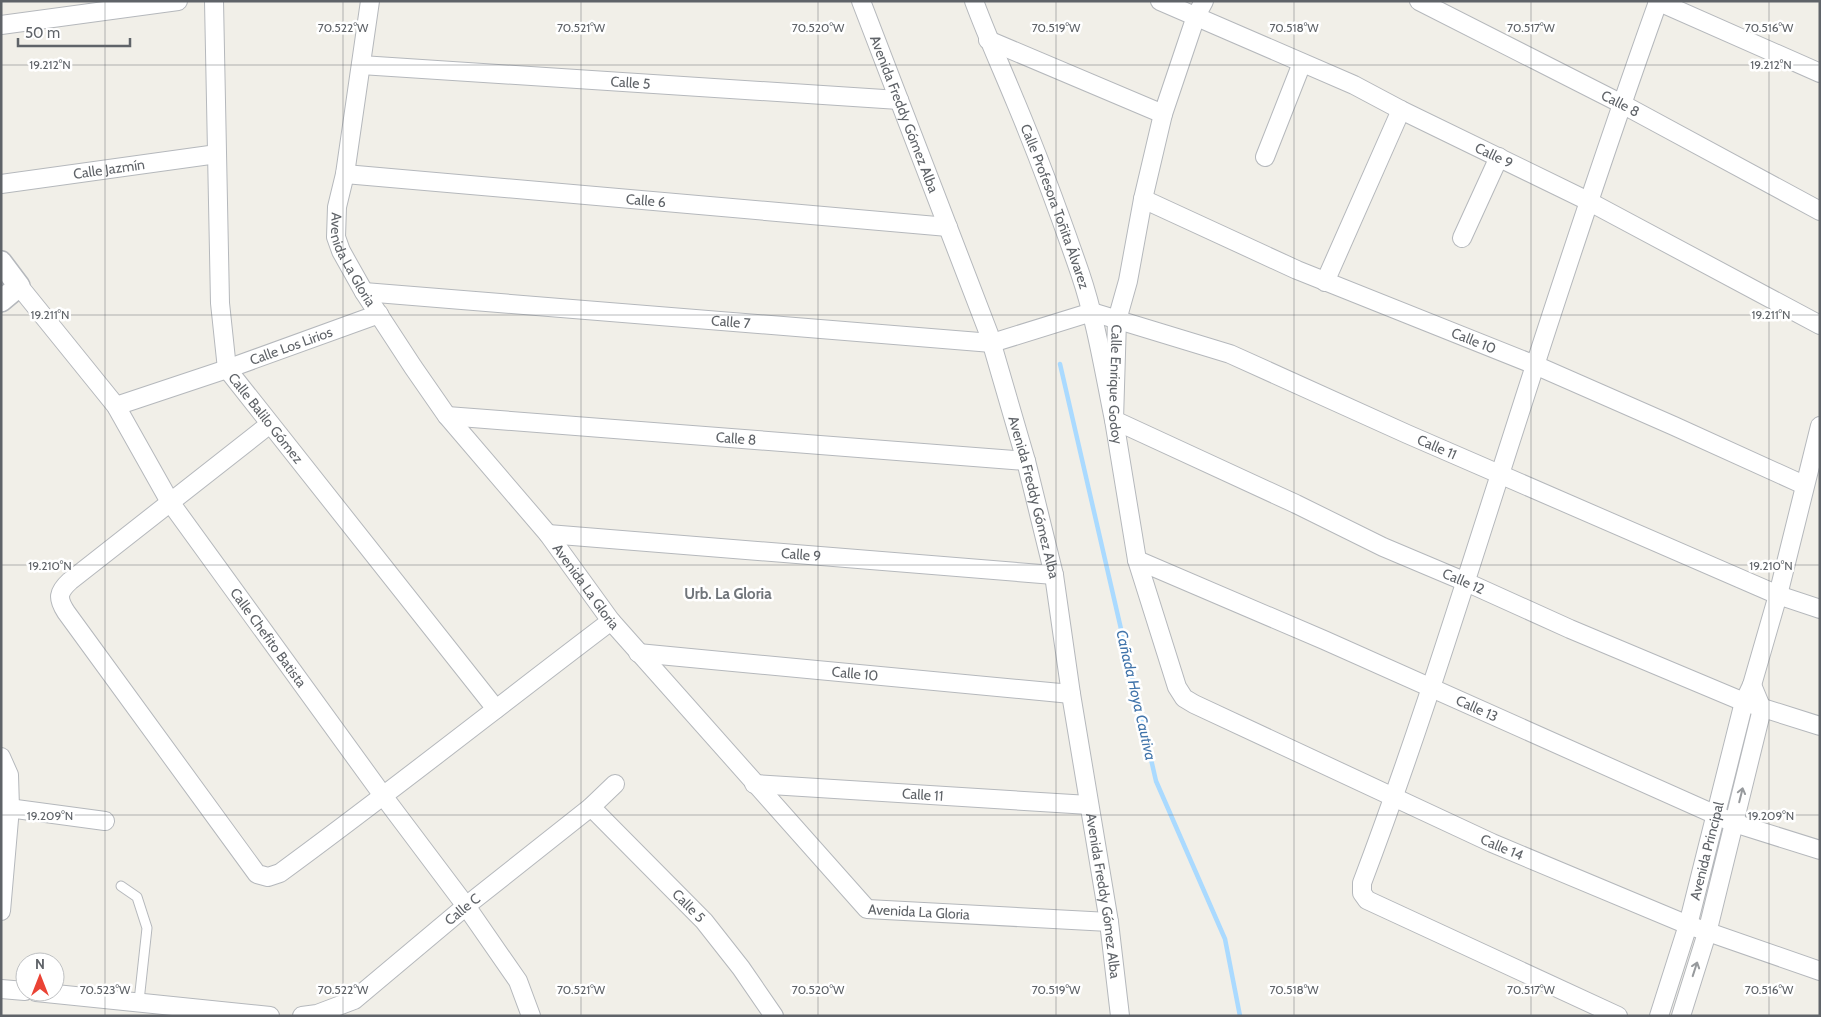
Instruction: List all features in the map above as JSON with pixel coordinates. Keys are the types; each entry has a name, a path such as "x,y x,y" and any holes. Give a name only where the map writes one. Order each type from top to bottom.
{"street":[{"path":"1,25 178,1"},
{"name":"Calle Balilo Gómez","path":"214,1 220,303 228,368 270,424 496,708"},
{"name":"Avenida La Gloria","path":"370,1 345,174 337,207 336,237 341,252 364,292 447,416 548,534 611,622 867,909 1109,922"},
{"name":"Avenida Freddy Gómez Alba","path":"861,1 992,343 1026,461 1054,575 1071,694 1109,922 1120,1016"},
{"name":"Calle Profesora Toñita Álvarez","path":"974,1 988,40 1046,178 1080,274 1092,312 1114,420"},
{"name":"Calle 9","path":"1160,1 1200,9 1302,63 1354,85 1401,110 1588,201 1820,325"},
{"name":"Calle 8","path":"1419,1 1622,104 1820,211"},
{"path":"1618,1016 1367,900 1362,893 1362,883 1394,797 1466,582 1588,201 1658,2 1820,73"},
{"name":"Calle Enrique Godoy","path":"1194,704 1184,698 1177,687 1137,560 1114,420 1117,320 1128,281 1143,199 1163,114 1200,9"},
{"path":"988,40 1163,114"},
{"path":"1265,157 1302,63"},
{"name":"Calle 5","path":"361,65 899,100"},
{"path":"1325,282 1401,110"},
{"name":"Calle Jazmín","path":"1,184 217,154"},
{"path":"1462,238 1498,157"},
{"name":"Calle 6","path":"345,174 948,227"},
{"name":"Calle 10","path":"1143,199 1325,282 1535,365 1804,485"},
{"name":"Calle Chefito Batista","path":"1,262 116,406 170,502 384,797 466,906 518,981 531,1016"},
{"path":"1,300 19,286"},
{"name":"Calle 7","path":"364,292 992,343 1092,312"},
{"name":"Calle 11","path":"1092,312 1230,354 1778,595 1820,609"},
{"name":"Calle Los Lirios","path":"116,406 379,314"},
{"name":"Calle 8","path":"447,416 1026,461"},
{"name":"Calle 12","path":"1114,420 1296,504 1383,547 1466,582 1570,630 1762,709 1820,726"},
{"path":"270,424 62,589 59,596 66,612 257,874 268,877 280,873 384,797 496,708 611,622"},
{"name":"Avenida Principal","path":"1659,1016 1688,926 1744,702 1752,684 1778,595 1820,426"},
{"name":"Calle 9","path":"548,534 1054,575"},
{"name":"Calle 13","path":"1137,560 1716,816 1820,850"},
{"name":"Calle 10","path":"638,653 1071,694"},
{"path":"1752,684 1762,709"},
{"name":"Calle 14","path":"1194,704 1492,843 1688,926 1820,971"},
{"name":"Avenida Principal","path":"1681,1016 1707,933 1762,709"},
{"path":"1,757 9,775 1,911"},
{"name":"Calle C","path":"302,1016 317,1014 354,1000 466,906 591,807 615,784"},
{"name":"Calle 11","path":"754,784 1089,805"},
{"path":"6,807 105,821"},
{"name":"Calle 5","path":"591,807 704,922 741,968 774,1016"},
{"path":"1,989 15,990"},
{"path":"65,995 270,1016"}],"lane":[{"path":"121,886 137,897 147,928 139,1001"}],"waterway":[{"name":"Cañada Hoya Cautiva","path":"1060,364 1156,781 1225,939 1240,1016"}],"district":[{"name":"Urb. La Gloria","path":"728,594"}]}
